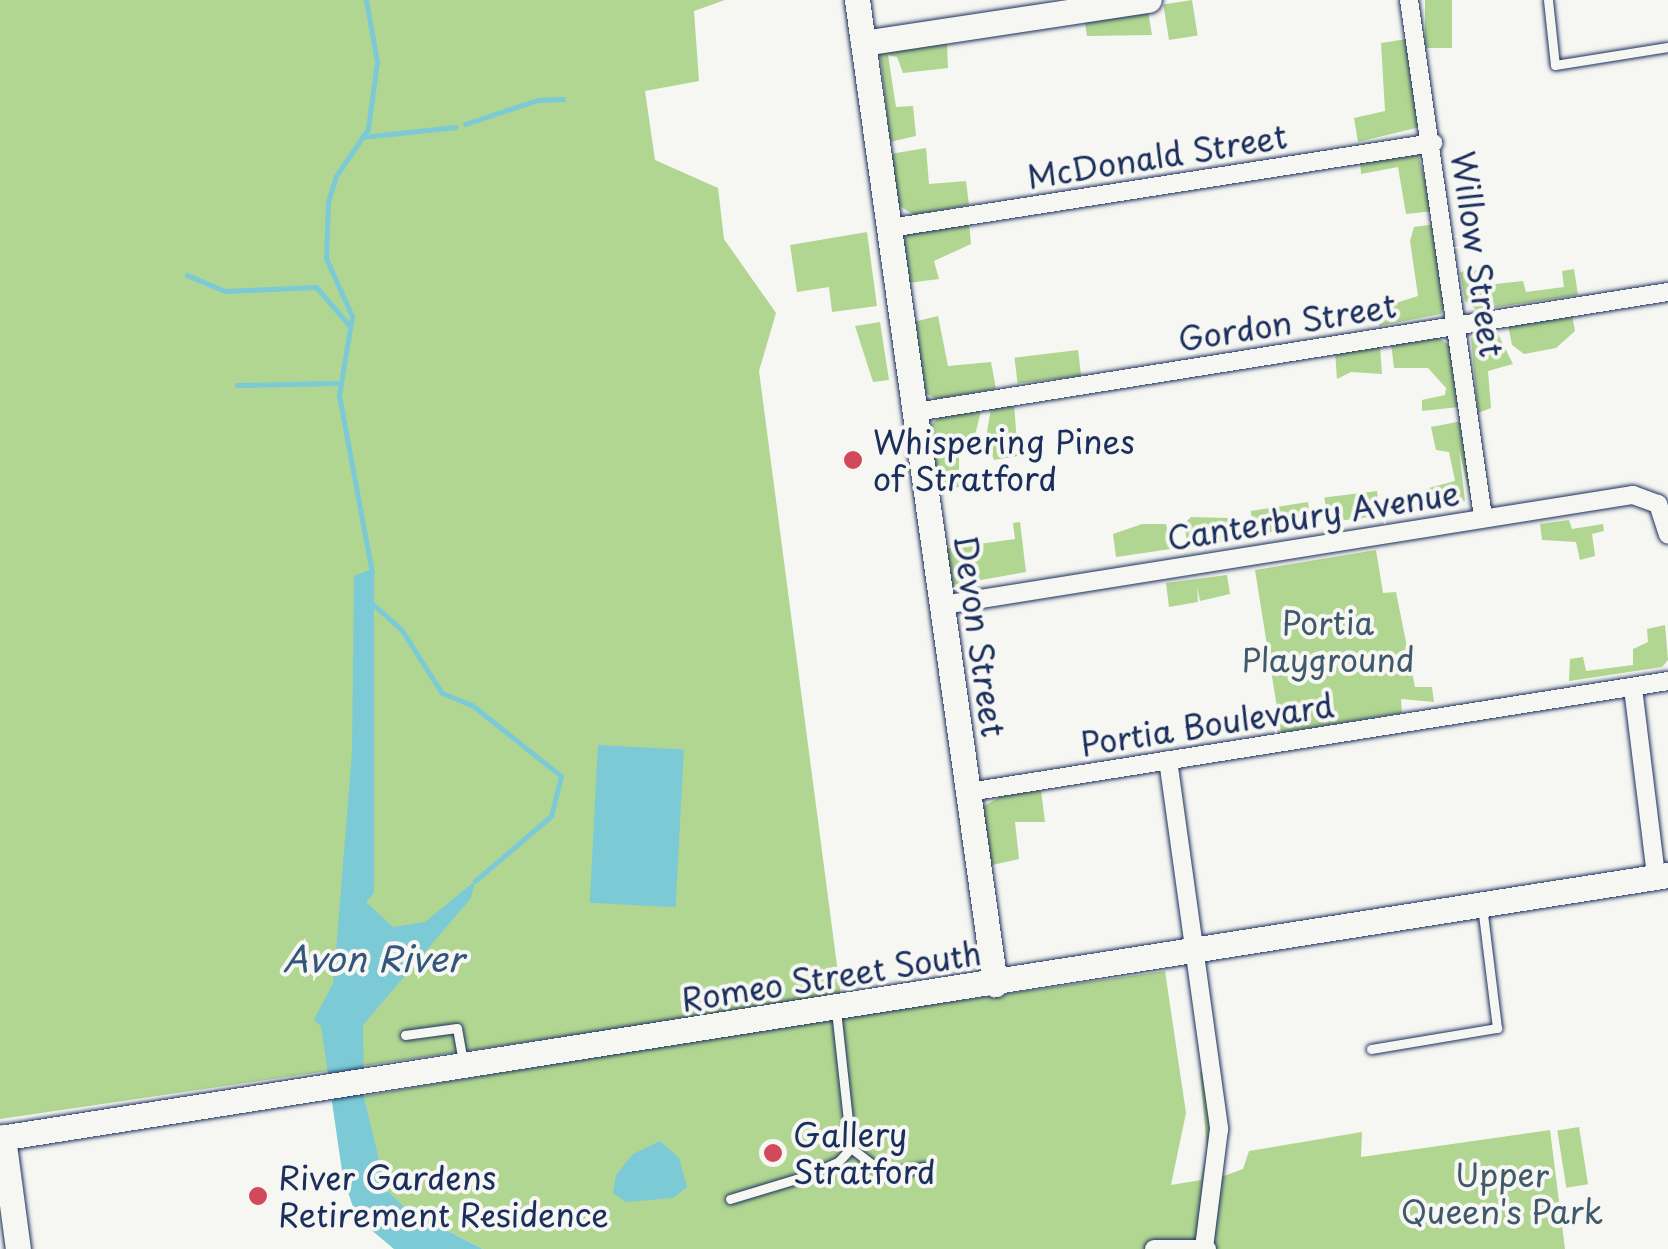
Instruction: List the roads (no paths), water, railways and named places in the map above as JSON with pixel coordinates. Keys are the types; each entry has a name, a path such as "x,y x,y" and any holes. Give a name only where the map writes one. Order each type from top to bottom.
{"main road":[{"name":"Devon Street","path":"857,0 995,984"},
{"path":"862,43 1150,0"},
{"name":"Romeo Street South","path":"1,1138 1194,953 1662,876"},
{"path":"1,1138 18,1249"}],"street":[{"name":"Willow Street","path":"1409,0 1433,143 1483,517"},
{"name":"McDonald Street","path":"890,228 1433,143"},
{"name":"Gordon Street","path":"916,412 1668,292"},
{"name":"Canterbury Avenue","path":"944,605 1483,517 1642,496 1664,511 1668,534"},
{"path":"1662,876 1633,688 1668,682"},
{"name":"Portia Boulevard","path":"969,792 1633,688"},
{"path":"1154,1249 1206,1248 1220,1128 1168,760"}],"lane":[{"path":"1548,0 1555,65 1668,46"},
{"path":"1371,1049 1498,1028 1481,904"},
{"path":"836,1008 852,1148 886,1175 924,1167"},
{"path":"404,1034 457,1028 463,1066"},
{"path":"730,1199 806,1176 838,1162 852,1148"}],"water":[{"name":"Avon River","path":"374,568 374,893 366,902 393,927 425,922 475,881 471,898 363,1025 364,1096 386,1190 409,1211 483,1249 394,1249 357,1218 343,1178 321,1026 314,1020 333,983 336,952 352,752 354,576"},
{"path":"598,745 684,750 676,907 590,903"},
{"path":"660,1141 679,1158 687,1187 673,1198 626,1202 613,1193 616,1175 633,1154"}],"waterway":[{"name":"Avon River","path":"366,0 377,62 368,129 336,176 328,202 326,258 352,316 339,395 372,573"},
{"path":"465,124 537,100 563,99"},
{"path":"362,137 455,127"},
{"path":"187,275 225,291 316,287 348,324"},
{"path":"237,385 338,383"},
{"path":"374,605 401,629 442,693 472,705 561,776 551,816 475,881"}],"place":[{"name":"Whispering Pines of Stratford","path":"853,460"},
{"name":"Gallery Stratford","path":"773,1153"},
{"name":"River Gardens Retirement Residence","path":"258,1196"}],"park label":[{"name":"Portia Playground","path":"1328,642"},
{"name":"Upper Queen's Park","path":"1502,1194"}]}
